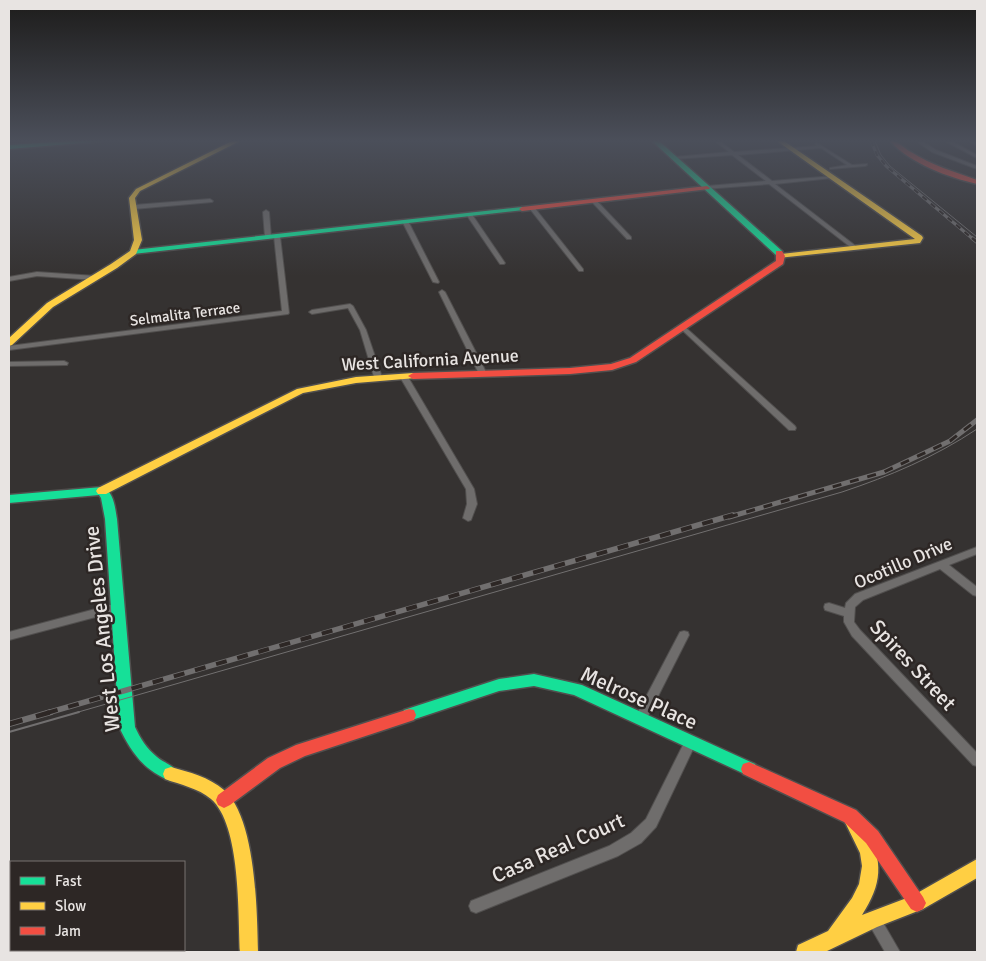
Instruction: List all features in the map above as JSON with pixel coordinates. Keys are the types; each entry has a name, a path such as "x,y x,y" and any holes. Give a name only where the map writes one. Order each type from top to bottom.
{"street":[{"path":"133,252 138,240 132,198 138,190 146,186"},
{"path":"705,186 781,256 917,241 919,238 850,186"},
{"path":"11,338 50,305 96,278 133,252 734,186"},
{"path":"774,186 855,248"},
{"path":"134,208 210,201"},
{"path":"594,201 629,238"},
{"path":"532,208 581,270"},
{"path":"266,212 273,236"},
{"path":"470,214 502,263"},
{"path":"405,221 436,282"},
{"name":"Selmalita Terrace","path":"9,348 286,313 273,236"},
{"name":"West California Avenue","path":"102,491 269,405 300,391 330,383 378,377 570,371 612,367 633,360 684,328 780,262 781,256"},
{"path":"9,278 37,274 96,278"},
{"path":"442,292 483,374"},
{"path":"312,312 350,306 363,330 378,377"},
{"path":"684,328 792,428"},
{"path":"9,364 64,364"},
{"path":"404,377 470,489 472,504 468,518"},
{"path":"9,499 102,491"},
{"name":"West Los Angeles Drive","path":"102,491 107,498 111,519 128,727 133,742 153,766 206,787 224,800 235,820 241,845 249,952"},
{"name":"Ocotillo Drive","path":"849,613 850,606 859,597 977,550"},
{"path":"942,564 977,592"},
{"path":"9,636 118,607"},
{"path":"829,607 849,613"},
{"name":"Spires Street","path":"849,613 849,622 856,633 977,762"},
{"path":"641,718 684,635"},
{"name":"Melrose Place","path":"224,800 274,762 301,750 499,685 534,680 577,688 850,816 872,837 917,903"},
{"name":"Casa Real Court","path":"476,906 613,851 636,838 651,823 691,741"},
{"path":"833,938 860,900 868,881 871,867 866,848 850,816"},
{"path":"805,952 873,919 917,903 977,868"},
{"path":"873,919 893,952"}],"tram line":[{"path":"914,186 977,237"},
{"path":"75,713 842,492 912,465 977,429"},
{"path":"9,732 79,712"}],"railway":[{"path":"910,186 973,239"},
{"path":"972,238 977,242"},
{"path":"729,517 884,472 950,441 977,420"},
{"path":"47,713 733,515"},
{"path":"9,724 51,712"}],"traffic: fast":[{"path":"705,186 779,253"},
{"path":"133,252 522,209"},
{"path":"9,499 102,491 107,498 111,519 127,727 144,755 156,766 171,774"},
{"path":"409,715 499,685 534,680 577,689 749,769"}],"traffic: slow":[{"path":"9,343 50,305 114,266 133,252 138,240 132,198 138,190 146,186"},
{"path":"781,256 917,241 919,238 844,186"},
{"path":"102,491 300,391 356,380 413,376"},
{"path":"171,774 211,790 222,799 231,812 237,829 244,872 249,952"},
{"path":"834,938 858,904 868,885 870,876 870,859 863,840 850,816"},
{"path":"805,952 873,919 917,903 977,868"}],"traffic: jam":[{"path":"522,209 707,188"},
{"path":"413,376 570,371 612,367 633,360 780,262 781,256 779,253"},
{"path":"224,800 274,763 301,750 409,715"},
{"path":"749,769 850,816 872,837 917,903"}]}
